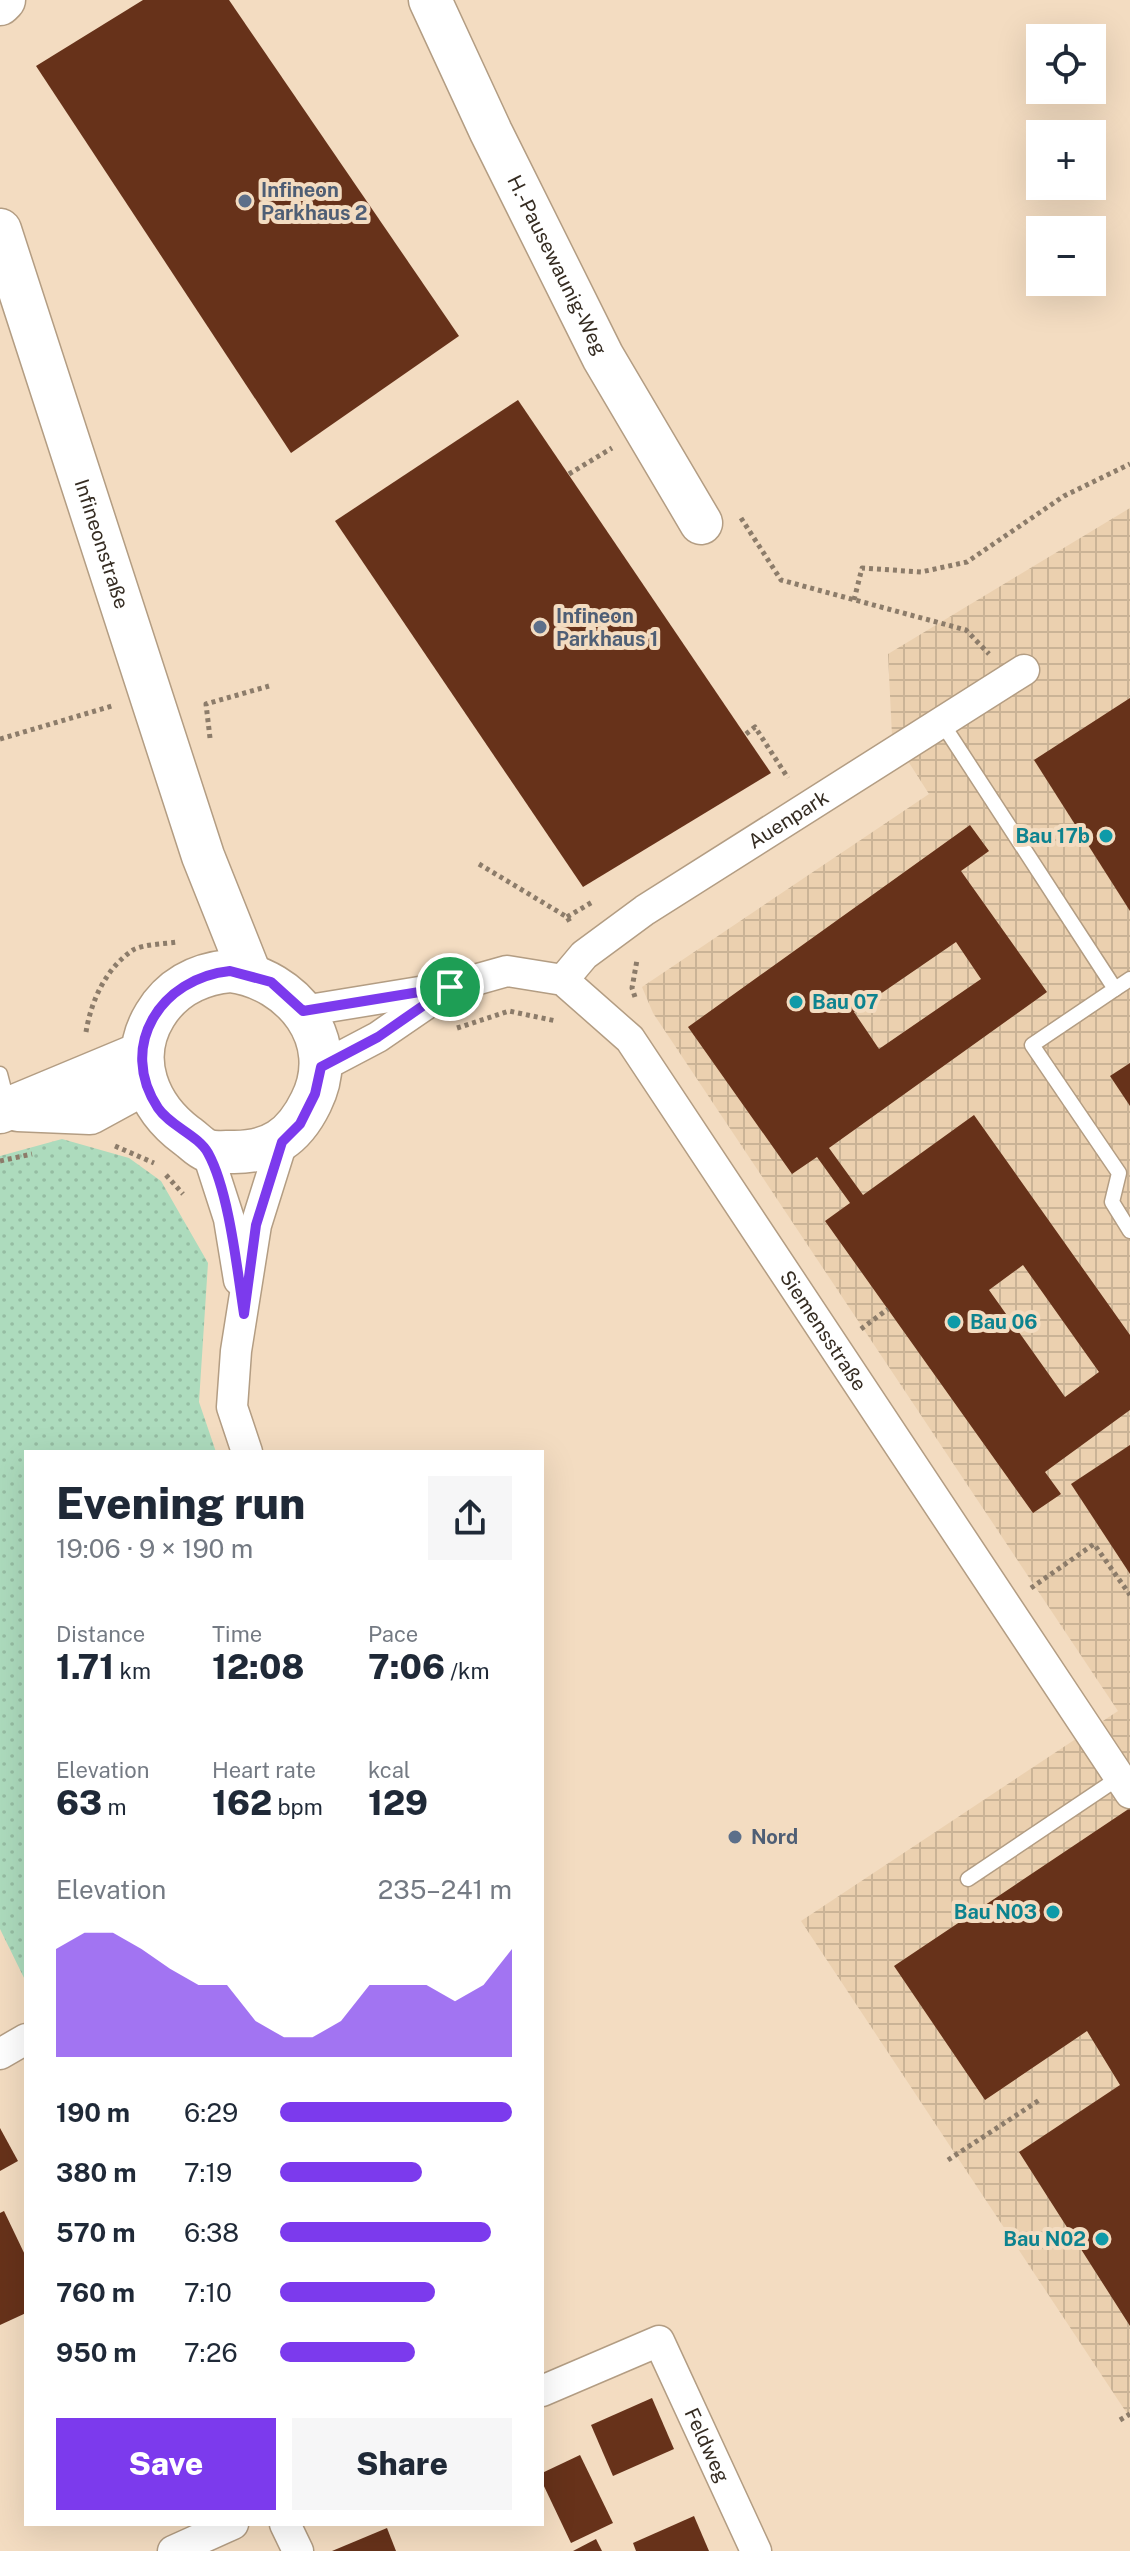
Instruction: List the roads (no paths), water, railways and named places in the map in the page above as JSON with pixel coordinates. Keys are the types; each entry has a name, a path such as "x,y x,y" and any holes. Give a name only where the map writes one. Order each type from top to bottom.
{"street":[{"name":"H.-Pausewaunig-Weg","path":"430,0 491,132 603,357 720,519"},
{"name":"Infineonstraße","path":"0,230 203,856 216,962"},
{"name":"Auenpark","path":"563,980 584,955 645,910 1024,670"},
{"path":"244,1314 229,1219 207,1151 159,1110 144,1068 149,1026 163,1002 216,962 271,982 303,1011 317,1041 321,1067 315,1094 300,1124 282,1142 256,1225 244,1314 236,1351 232,1407 246,1450"},
{"path":"303,1011 450,987 507,971 563,980"},
{"name":"Siemensstraße","path":"563,980 630,1039 1125,1785"},
{"path":"321,1067 378,1037 450,987"},
{"path":"3,1098 90,1113 144,1068"},
{"path":"207,1151 249,1152 282,1142"},
{"path":"0,2054 24,2040"},
{"name":"Feldweg","path":"544,2390 659,2341 756,2551"},
{"path":"173,2551 229,2526"},
{"path":"286,2526 298,2551"}],"lane":[{"path":"942,723 1115,989"},
{"path":"1130,979 1032,1045 1119,1173 1112,1202 1130,1231"},
{"path":"968,1879 1125,1785"}],"place":[{"name":"Infineon Parkhaus 2","path":"245,201"},
{"name":"Infineon Parkhaus 1","path":"540,627"},
{"name":"Bau 17b","path":"1106,836"},
{"name":"Bau 07","path":"796,1002"},
{"name":"Bau 06","path":"954,1322"},
{"name":"Nord","path":"735,1837"},
{"name":"Bau N03","path":"1053,1912"},
{"name":"Bau N02","path":"1102,2239"}]}
